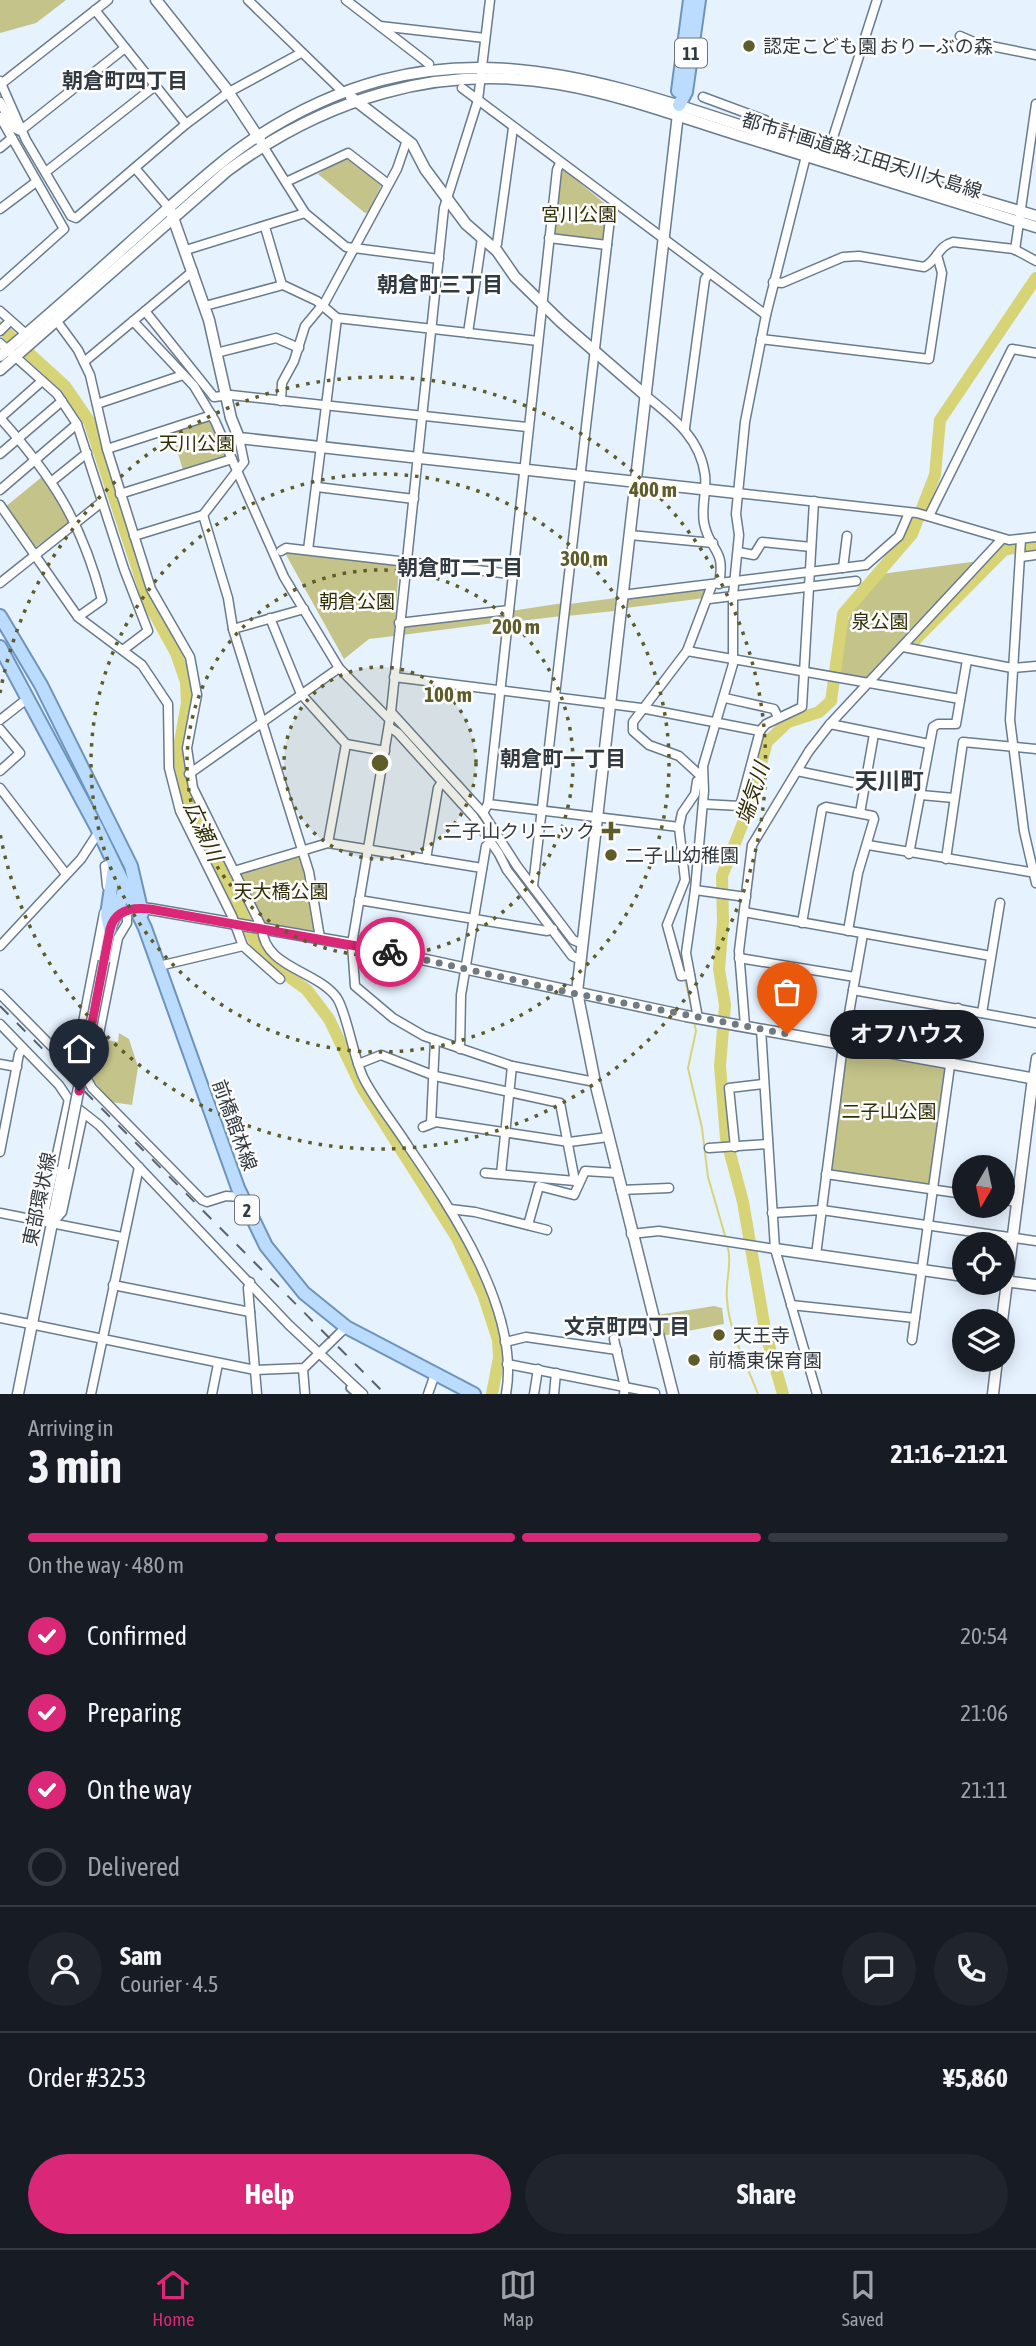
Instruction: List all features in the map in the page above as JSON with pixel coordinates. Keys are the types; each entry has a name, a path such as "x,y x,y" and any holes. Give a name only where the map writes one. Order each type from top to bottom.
{"main road":[{"name":"11","path":"678,111 678,91 690,0"},
{"name":"11","path":"678,111 686,92 699,0"},
{"name":"前橋館林線","path":"0,616 41,685 103,826 112,862 159,966 242,1197 259,1235 284,1270 313,1301 346,1327 474,1394"},
{"name":"前橋館林線","path":"0,647 103,826 131,866 134,910"},
{"path":"103,826 127,868 125,889 134,910"},
{"path":"110,929 107,915 112,862"}],"street":[{"path":"108,0 1,82 23,130 71,216 76,218 186,124 229,92 301,53"},
{"path":"156,0 229,92 305,213 352,249 439,259"},
{"path":"346,0 429,64"},
{"path":"490,0 478,100 447,195 405,562 390,720 352,944 356,990 402,1024 435,1040 512,1066 595,1082"},
{"path":"828,153 877,0"},
{"path":"252,2 344,93 407,140 468,227 494,248 515,277 542,304 685,428 705,472 704,524 723,563 709,598 702,608 687,651 634,719 635,732 649,745 679,756 703,778"},
{"path":"95,10 186,124"},
{"path":"380,26 485,38"},
{"path":"960,36 976,43 1036,55"},
{"path":"0,102 16,130 23,130 125,48"},
{"path":"260,141 355,100 481,72"},
{"path":"26,339 260,141 344,93 409,75 481,72 577,77 678,111 577,994 631,1234 673,1394"},
{"path":"47,171 155,86"},
{"path":"462,88 766,315"},
{"path":"703,97 765,120"},
{"path":"1016,250 1036,104"},
{"name":"都市計画道路 江田天川大島線","path":"678,111 738,125 828,153 1021,217 1036,227"},
{"name":"都市計画道路 江田天川大島線","path":"678,111 806,156 1021,217 1036,216"},
{"path":"738,125 742,112"},
{"path":"0,117 63,231 0,286"},
{"path":"494,248 498,243 513,128"},
{"path":"0,148 12,138"},
{"path":"281,401 282,383 299,348 305,326 322,305 388,184 407,140"},
{"path":"286,182 348,153 388,184"},
{"path":"690,975 681,976 667,928 686,877 679,827 700,788 703,766 718,723 733,659 733,595 738,552 737,493 745,418 773,282 806,156"},
{"path":"483,813 488,804 527,427 556,170 560,163"},
{"path":"134,536 203,515 237,473 244,457 205,306 186,250 172,213 135,168"},
{"path":"0,209 36,182"},
{"path":"533,886 611,210 615,204"},
{"path":"0,370 9,351 56,320 172,213"},
{"path":"186,250 305,213"},
{"path":"265,227 282,285"},
{"path":"468,333 482,238"},
{"path":"549,238 607,245"},
{"path":"773,282 782,283 838,258 859,256 924,267 944,246 953,242 1016,250 1036,261"},
{"path":"761,339 930,358 942,273 937,255"},
{"path":"84,362 193,271"},
{"path":"685,428 705,279 709,274"},
{"path":"205,306 282,285 322,305 337,317 538,341"},
{"path":"0,311 26,339"},
{"path":"145,311 211,395 527,427"},
{"path":"309,550 337,317"},
{"path":"56,320 84,362 120,494 154,595 183,640 192,665 197,701 188,741 189,774 196,796 234,871 262,938 272,952 313,978 337,999 365,1081 450,1209 492,1297 505,1342 506,1394"},
{"path":"133,321 183,375 212,415 279,566 338,668 483,813 573,940 583,944"},
{"path":"0,331 8,322"},
{"path":"216,353 276,338 299,348"},
{"path":"622,595 869,564 920,514 1012,349 1036,353"},
{"path":"9,351 62,401 77,424 148,631 123,650"},
{"path":"97,404 183,375"},
{"path":"42,381 0,418 36,459 76,521 102,600 78,617"},
{"path":"0,454 62,401"},
{"path":"107,449 212,415"},
{"path":"0,490 77,424"},
{"path":"239,438 321,445 920,514 1002,539 1036,555"},
{"path":"51,482 87,453"},
{"path":"120,494 232,459"},
{"path":"317,487 414,499"},
{"path":"0,583 102,502"},
{"path":"703,804 740,806 760,731 778,717 802,706 814,502"},
{"path":"0,505 78,617 144,667 168,704 169,768 178,807 236,924 243,946 280,979"},
{"path":"203,515 228,598 233,629 302,850 320,938"},
{"path":"630,535 713,543"},
{"path":"843,568 847,536"},
{"path":"1036,537 1021,548 1010,720 1024,831 1032,847 1036,883"},
{"path":"745,1026 739,958 754,840 830,724 1002,539"},
{"path":"738,552 754,555 762,542 811,547"},
{"path":"281,551 286,548 309,550 512,574"},
{"path":"709,598 856,581"},
{"path":"233,629 304,609"},
{"path":"399,623 509,610"},
{"path":"270,618 301,694 345,744 385,751"},
{"path":"903,647 1012,668 1036,667"},
{"path":"687,651 960,699"},
{"path":"909,853 935,724 956,724 967,660"},
{"path":"189,774 338,668"},
{"path":"394,677 641,708 760,731"},
{"path":"0,720 28,698"},
{"path":"725,698 774,709 778,717"},
{"path":"390,720 472,816 507,870 572,956 581,960"},
{"path":"830,724 929,744"},
{"path":"0,729 20,753 0,771"},
{"path":"860,813 874,734"},
{"path":"946,859 963,742 1036,749"},
{"path":"328,843 345,744"},
{"path":"797,771 865,785"},
{"path":"426,859 438,788 442,782"},
{"path":"0,788 66,874"},
{"path":"698,1018 686,953 703,804 700,788"},
{"path":"921,795 954,798"},
{"path":"488,804 679,827"},
{"path":"802,923 823,807 860,813 874,817 858,873 848,931"},
{"path":"0,946 81,859 97,839 103,826"},
{"path":"460,1049 460,1000 486,846 491,842"},
{"path":"234,871 328,843 482,868"},
{"path":"868,845 1035,873"},
{"path":"75,1064 106,903 105,866 112,862 96,850 81,859"},
{"path":"695,890 746,897"},
{"path":"359,900 547,931 553,929"},
{"path":"982,1013 1000,904"},
{"path":"94,1059 118,938 134,910 320,938 698,1018 1035,1078"},
{"name":"東部環状線","path":"18,1394 110,929 134,910"},
{"path":"744,912 991,956"},
{"path":"816,1255 844,1044 863,934"},
{"path":"159,966 243,946"},
{"path":"739,958 855,977"},
{"path":"853,990 1036,1023"},
{"path":"0,994 65,1061 75,1064 92,1088 202,1200 207,1202 226,1196 242,1197"},
{"path":"912,1340 958,1008"},
{"path":"0,1024 59,1085 69,1100 99,1125 319,1354 363,1394"},
{"path":"761,1030 775,1249 817,1394"},
{"path":"435,1040 435,1076 427,1124 569,1142 608,1137"},
{"path":"0,1152 23,1048"},
{"path":"358,1065 382,1055 435,1076 560,1103 575,1181 485,1173"},
{"path":"1014,1232 1032,1127 1036,1058"},
{"path":"0,1064 17,1067"},
{"path":"501,1174 512,1066"},
{"path":"735,1147 729,1088 764,1084"},
{"path":"52,1223 45,1209 69,1100"},
{"path":"0,1102 10,1104"},
{"path":"52,1223 62,1212 83,1114"},
{"path":"709,1148 768,1144"},
{"path":"91,1394 122,1237 139,1167"},
{"path":"528,1225 539,1186 574,1195 585,1171 617,1173"},
{"path":"826,1174 952,1192"},
{"path":"621,1190 668,1188"},
{"path":"450,1209 475,1212 547,1230"},
{"path":"772,1213 822,1210 978,1232"},
{"path":"0,1213 122,1237"},
{"path":"631,1234 659,1231 952,1274"},
{"path":"1015,1237 1036,1241"},
{"path":"250,1282 257,1394"},
{"path":"1015,1282 1036,1285"},
{"path":"113,1285 250,1312"},
{"path":"791,1306 915,1318"},
{"path":"0,1318 255,1370 303,1369 346,1327"},
{"path":"505,1342 526,1337 617,1350"},
{"path":"614,1339 624,1391"},
{"path":"212,1394 218,1364"},
{"path":"507,1364 556,1373 624,1391 655,1394"},
{"path":"303,1369 305,1394"},
{"path":"534,1394 538,1369"},
{"path":"993,1394 996,1372"},
{"path":"554,1394 556,1373"},
{"path":"428,1394 435,1374"},
{"path":"350,1388 357,1394"}],"green space":[{"path":"0,0 66,0 36,23 0,33"},
{"path":"345,157 382,183 369,212 365,213 318,174"},
{"name":"宮川公園","path":"564,170 609,207 604,240 601,242 554,237 552,234 560,172"},
{"name":"天川公園","path":"209,418 227,457 183,470 171,431"},
{"path":"43,476 70,522 33,549 4,508"},
{"name":"朝倉公園","path":"285,553 399,565 394,636 369,639 344,659"},
{"name":"泉公園","path":"979,561 869,680 840,674 848,619 860,599 881,574"},
{"path":"707,587 705,598 626,608 628,596"},
{"path":"616,598 614,611 567,616 569,604"},
{"path":"563,603 562,616 510,622 511,611"},
{"path":"503,613 502,622 402,635 405,625"},
{"name":"天大橋公園","path":"297,854 301,856 317,931 313,933 266,925 240,875 241,871"},
{"path":"119,1033 129,1039 138,1067 132,1105 111,1102 93,1080 101,1039 118,1042"},
{"name":"二子山公園","path":"844,1044 949,1062 933,1190 826,1174"},
{"path":"714,1306 722,1308 724,1324 662,1336 657,1315"}],"waterway":[{"name":"端気川","path":"783,1394 766,1335 743,1202 726,1138 720,1066 725,1005 719,969 723,922 722,876 750,805 767,742 788,722 819,712 831,701 843,614 912,534 935,475 940,420 1036,278"},
{"name":"広瀬川","path":"0,327 65,386 89,421 149,604 176,653 186,682 187,703 178,753 185,791 254,940 277,968 307,990 329,1019 362,1088 457,1238 483,1294 498,1340 499,1358 492,1394"},
{"path":"911,644 1004,550 1036,543"},
{"path":"888,667 902,653"},
{"path":"753,867 756,845"},
{"path":"685,980 693,1013"},
{"path":"694,1022 696,1031 688,1068 702,1128 708,1177 726,1239"},
{"path":"727,1244 728,1311 758,1394"}],"railway":[{"path":"0,1006 385,1394"}],"way so far":[{"path":"390,952 577,994 787,1034"}],"place":[{"name":"認定こども園 おりーぶの森","path":"749,46"},
{"name":"二子山クリニック","path":"611,831"},
{"name":"二子山幼稚園","path":"611,855"},
{"name":"オフハウス","path":"787,1034"},
{"name":"天王寺","path":"719,1335"},
{"name":"前橋東保育園","path":"694,1360"}],"district":[{"name":"朝倉町四丁目","path":"125,80"},
{"name":"朝倉町三丁目","path":"440,284"},
{"name":"朝倉町二丁目","path":"460,567"},
{"name":"朝倉町一丁目","path":"563,758"},
{"name":"天川町","path":"889,781"},
{"name":"文京町四丁目","path":"627,1326"}],"route":[{"path":"79,1091 112,920 121,912 134,908 150,909 390,952"}]}
